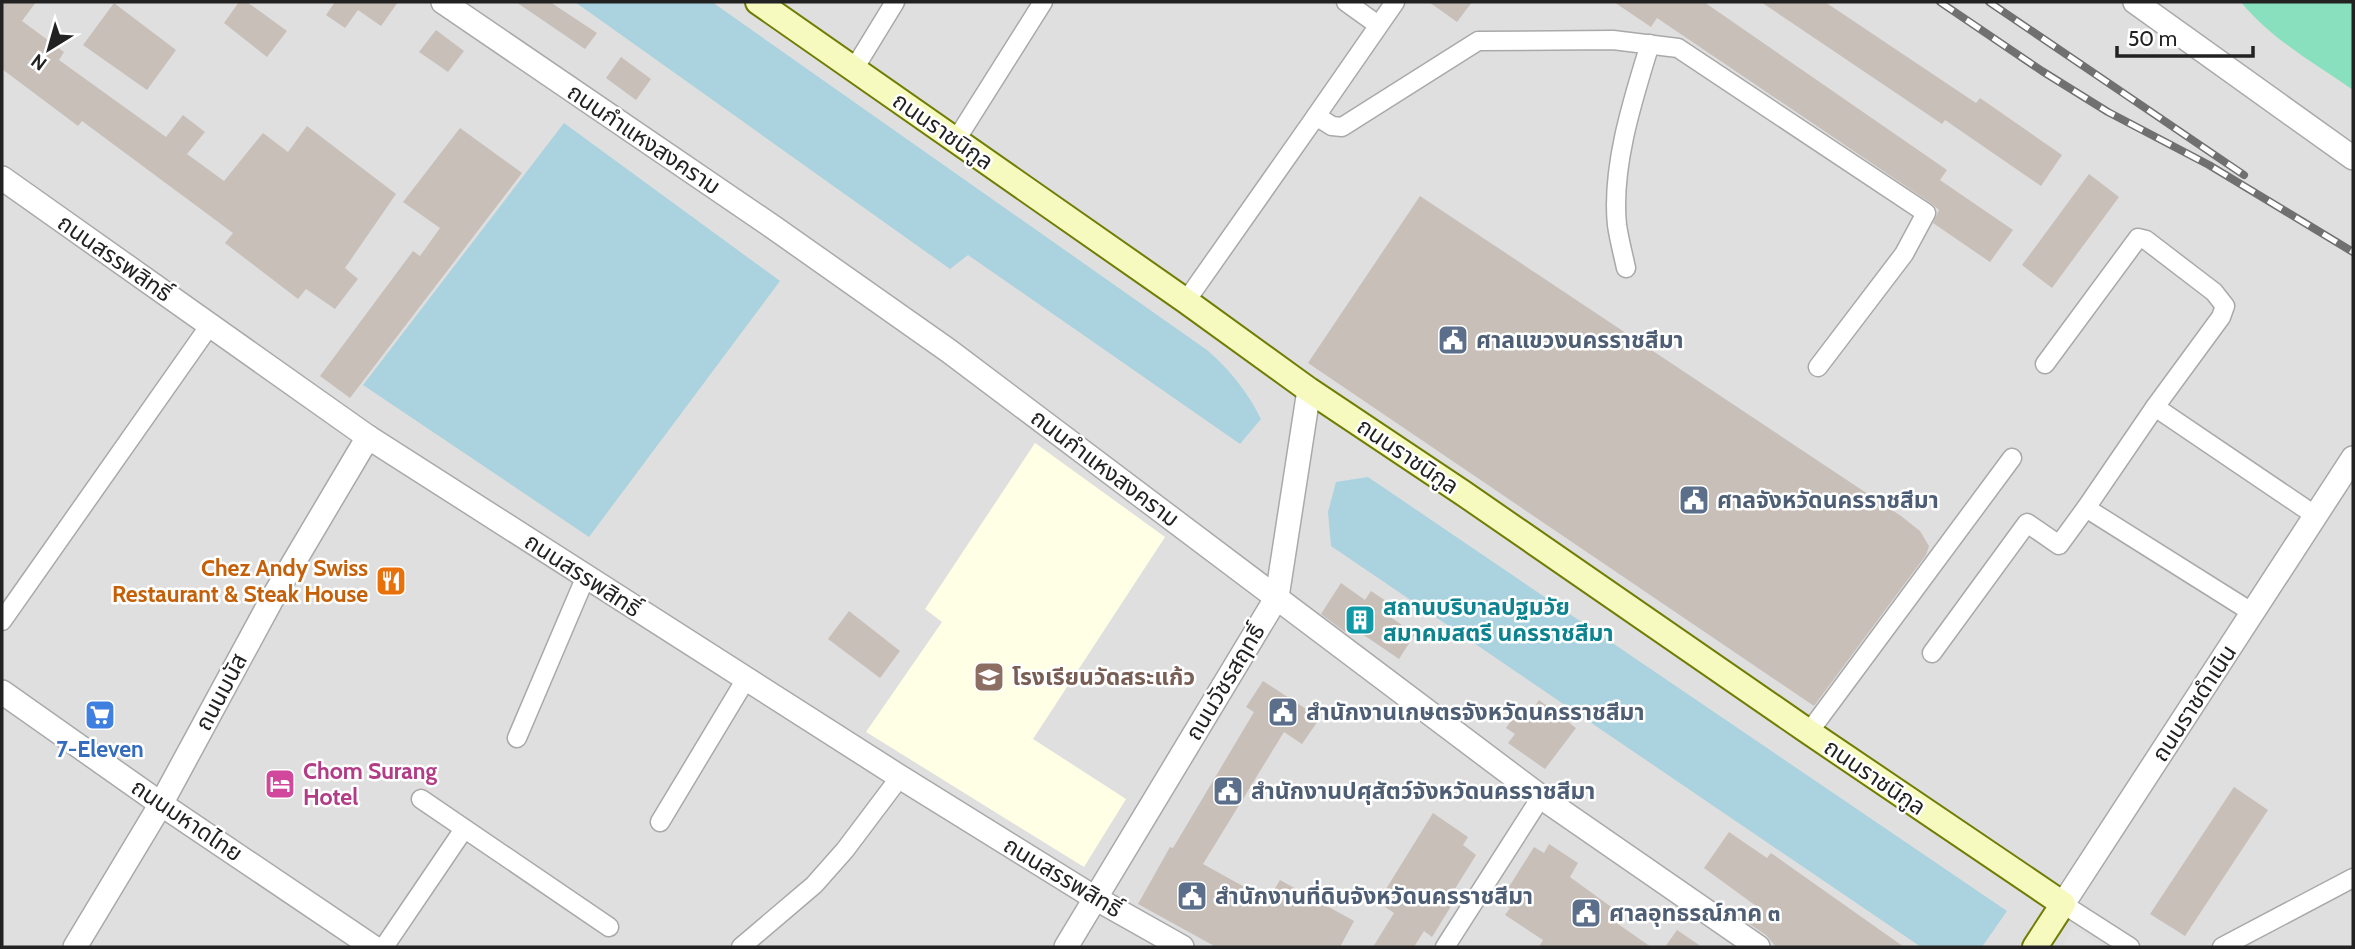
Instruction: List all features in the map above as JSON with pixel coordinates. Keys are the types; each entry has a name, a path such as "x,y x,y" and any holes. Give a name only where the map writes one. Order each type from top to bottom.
{"main road":[{"name":"ถนนราชนิกูล","path":"758,2 1309,390 2063,904"},
{"name":"ถนนราชดำเนิน","path":"2035,947 2063,904"}],"street":[{"name":"ถนนกำแหงสงคราม","path":"443,2 949,351 1541,797 1758,947"},
{"path":"854,69 895,2"},
{"path":"956,140 1043,2"},
{"path":"1346,2 1378,25"},
{"path":"1186,301 1395,2"},
{"path":"2135,2 2256,86 2353,158"},
{"path":"1316,116 1332,126 1342,127 1478,41 1613,40 1678,48 1926,213 1904,254 1818,367"},
{"path":"1626,268 1617,224 1618,172 1636,90 1650,44"},
{"name":"ถนนสรรพสิทธิ์","path":"2,178 368,437 900,777 1095,898 1182,947"},
{"path":"1932,653 2027,523 2059,544 2221,317 2225,306 2214,292 2146,240 2138,239 2045,364"},
{"path":"2,621 210,325"},
{"name":"ถนนวัชรสฤทธิ์","path":"1066,947 1277,597 1309,390"},
{"path":"2155,407 2316,516"},
{"name":"ถนนมนัส","path":"75,947 161,804 272,598 368,437"},
{"path":"1809,732 2012,458"},
{"name":"ถนนราชดำเนิน","path":"2063,904 2353,458"},
{"path":"2086,508 2253,613"},
{"path":"517,738 586,576"},
{"path":"660,822 746,679"},
{"name":"ถนนมหาดไทย","path":"2,692 161,804 373,947"},
{"path":"741,947 814,885 845,850 900,777"},
{"path":"1445,947 1541,797"},
{"path":"421,799 609,927"},
{"path":"384,947 464,829"},
{"path":"2222,947 2353,877"},
{"path":"2063,904 2130,947"}],"shaded area":[{"path":"2,2 2353,2 2353,947 2,947"},
{"name":"โรงเรียนวัดสระแก้ว","path":"1035,443 1165,537 1033,739 1126,799 1084,867 866,732 942,622 925,609"},
{"path":"2074,927 2105,947 2061,947"}],"green space":[{"path":"2241,2 2353,2 2353,90 2279,39"}],"water":[{"path":"575,2 712,2 1207,350 1237,381 1261,419 1240,444 968,255 950,269"},
{"path":"564,123 780,281 589,537 363,385"},
{"path":"1368,477 2007,911 1982,947 1921,947 1331,546 1328,512 1336,482"}],"building":[{"path":"2,2 36,2 22,21 64,52 59,60 166,137 183,115 205,132 187,154 224,181 263,133 288,152 307,126 396,194 345,268 358,279 335,309 306,289 298,299 225,243 233,233 82,121 78,126 2,69"},
{"path":"239,2 247,2 287,31 267,57 224,23"},
{"path":"335,2 398,2 381,26 358,10 345,28 326,15"},
{"path":"516,2 550,2 597,33 585,49"},
{"path":"1429,2 1472,2 1457,22"},
{"path":"1614,2 1704,2 1947,170 1940,180 2013,230 1990,262 1933,223 1939,210 1932,204 1657,18 1651,27"},
{"path":"1761,2 1825,2 1976,103 1980,98 2062,155 2041,186 1945,120 1942,124"},
{"path":"114,3 176,50 147,90 83,45"},
{"path":"436,30 464,51 448,72 419,52"},
{"path":"621,57 651,79 636,100 606,78"},
{"path":"460,128 522,173 350,398 320,376 413,251 420,256 440,228 403,202"},
{"path":"2089,174 2119,197 2052,288 2022,265"},
{"name":"ศาลจังหวัดนครราชสีมา","path":"1420,196 1920,531 1929,546 1926,555 1814,706 1308,363"},
{"name":"สถานบริบาลปฐมวัย สมาคมสตรี นครราชสีมา","path":"1341,583 1365,600 1371,591 1392,605 1386,614 1415,634 1399,659 1349,625 1345,632 1321,614"},
{"path":"849,611 900,651 880,678 828,639"},
{"path":"1263,681 1320,718 1302,744 1284,732 1203,864 1268,900 1280,880 1354,921 1340,947 1216,947 1138,904 1254,712 1246,707"},
{"path":"1539,700 1576,728 1545,769 1508,743 1515,734 1506,728 1518,711 1527,718"},
{"path":"2234,787 2268,810 2185,936 2150,914"},
{"path":"1433,813 1468,837 1463,845 1476,855 1448,900 1453,903 1432,937 1424,931 1414,947 1373,947 1394,913 1378,902"},
{"path":"1729,832 1767,858 1771,853 1904,947 1776,947 1766,935 1745,921 1756,906 1704,868"},
{"path":"1549,844 1578,863 1570,877 1614,909 1608,917 1651,947 1539,947 1543,940 1505,915 1510,908 1500,901 1534,847 1544,853"},
{"name":"ศาลอุทธรณ์ภาค ๓","path":"1677,930 1702,947 1665,947"}],"railway":[{"path":"1940,2 2108,112 2209,165 2353,252"},
{"path":"1989,2 2244,175"}],"place":[{"name":"ศาลแขวงนครราชสีมา","path":"1453,340"},
{"name":"ศาลจังหวัดนครราชสีมา","path":"1694,500"},
{"name":"Chez Andy Swiss Restaurant & Steak House","path":"391,581"},
{"name":"สถานบริบาลปฐมวัย สมาคมสตรี นครราชสีมา","path":"1360,620"},
{"name":"โรงเรียนวัดสระแก้ว","path":"989,677"},
{"name":"สำนักงานเกษตรจังหวัดนครราชสีมา","path":"1283,712"},
{"name":"7-Eleven","path":"100,715"},
{"name":"Chom Surang Hotel","path":"280,784"},
{"name":"สำนักงานปศุสัตว์จังหวัดนครราชสีมา","path":"1228,791"},
{"name":"สำนักงานที่ดินจังหวัดนครราชสีมา","path":"1192,896"},
{"name":"ศาลอุทธรณ์ภาค ๓","path":"1586,913"}]}
